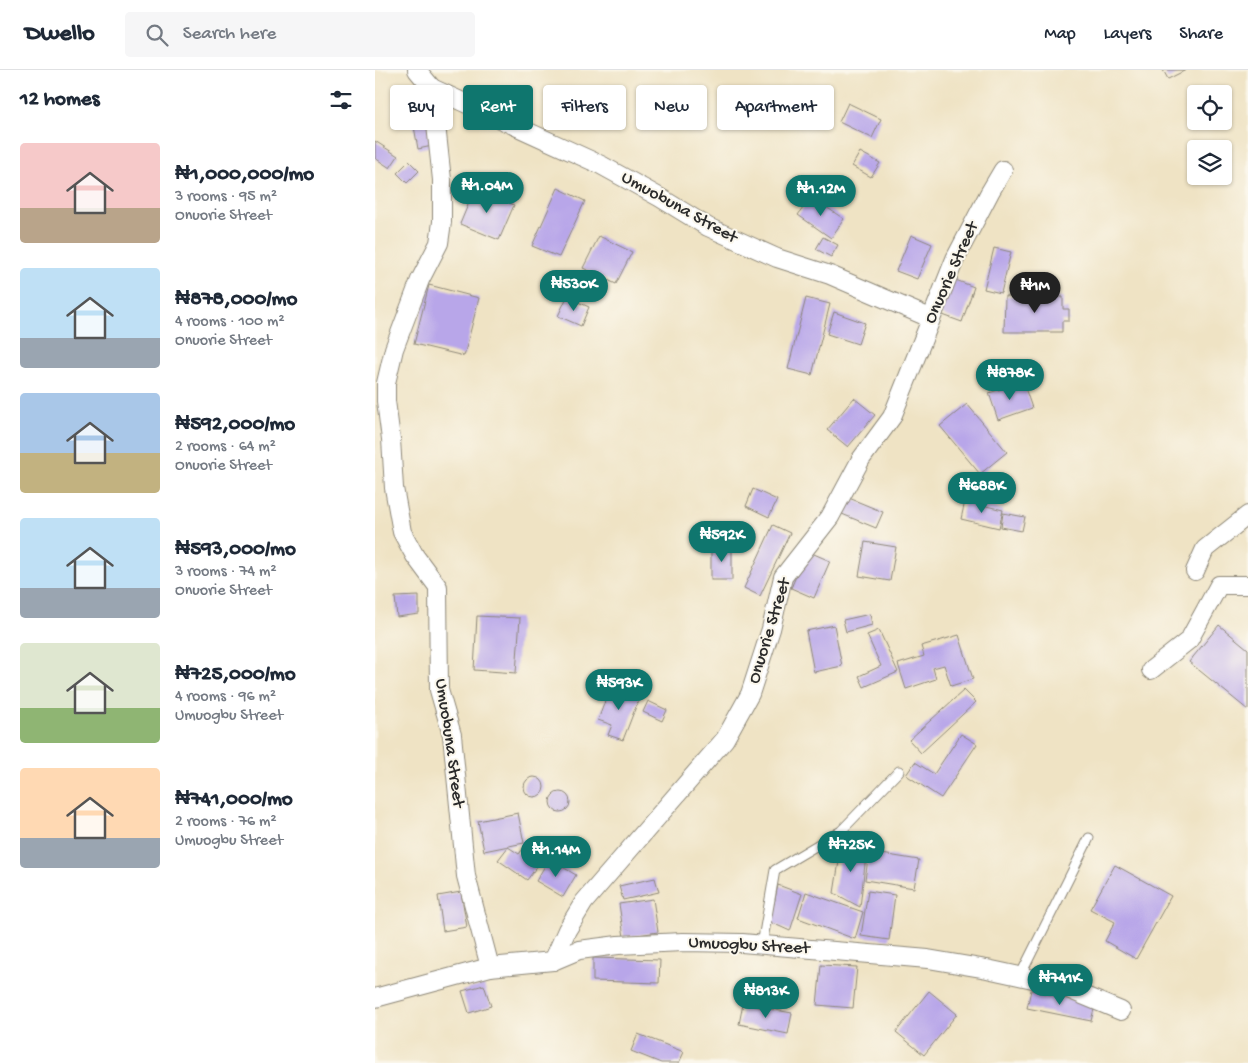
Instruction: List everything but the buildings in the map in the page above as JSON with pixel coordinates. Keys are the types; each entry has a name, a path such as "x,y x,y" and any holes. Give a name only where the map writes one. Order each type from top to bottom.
{"street":[{"name":"Umuobuna Street","path":"417,70 430,85"},
{"name":"Umuobuna Street","path":"453,97 601,165 708,227 777,258 830,275 931,318"},
{"name":"Umuobuna Street","path":"437,130 442,180 442,222 439,243 420,280 394,349 386,383 386,401 394,488 402,532 415,556 438,586 439,690 452,735 466,876 490,967"},
{"name":"Onuorie Street","path":"553,961 567,930 584,902 725,738 750,694 771,629 783,578 829,517 861,459 892,417 955,259 1003,170"},
{"path":"1195,571 1205,550 1248,515"},
{"path":"1151,670 1189,640 1219,585 1248,585"},
{"name":"Umuogbu Street","path":"375,998 490,967 553,961 579,950 618,945 683,942 762,945 928,959 1056,984 1121,1012"}],"lane":[{"path":"762,945 775,870 841,831 899,771"},
{"path":"1020,976 1089,838"}]}
